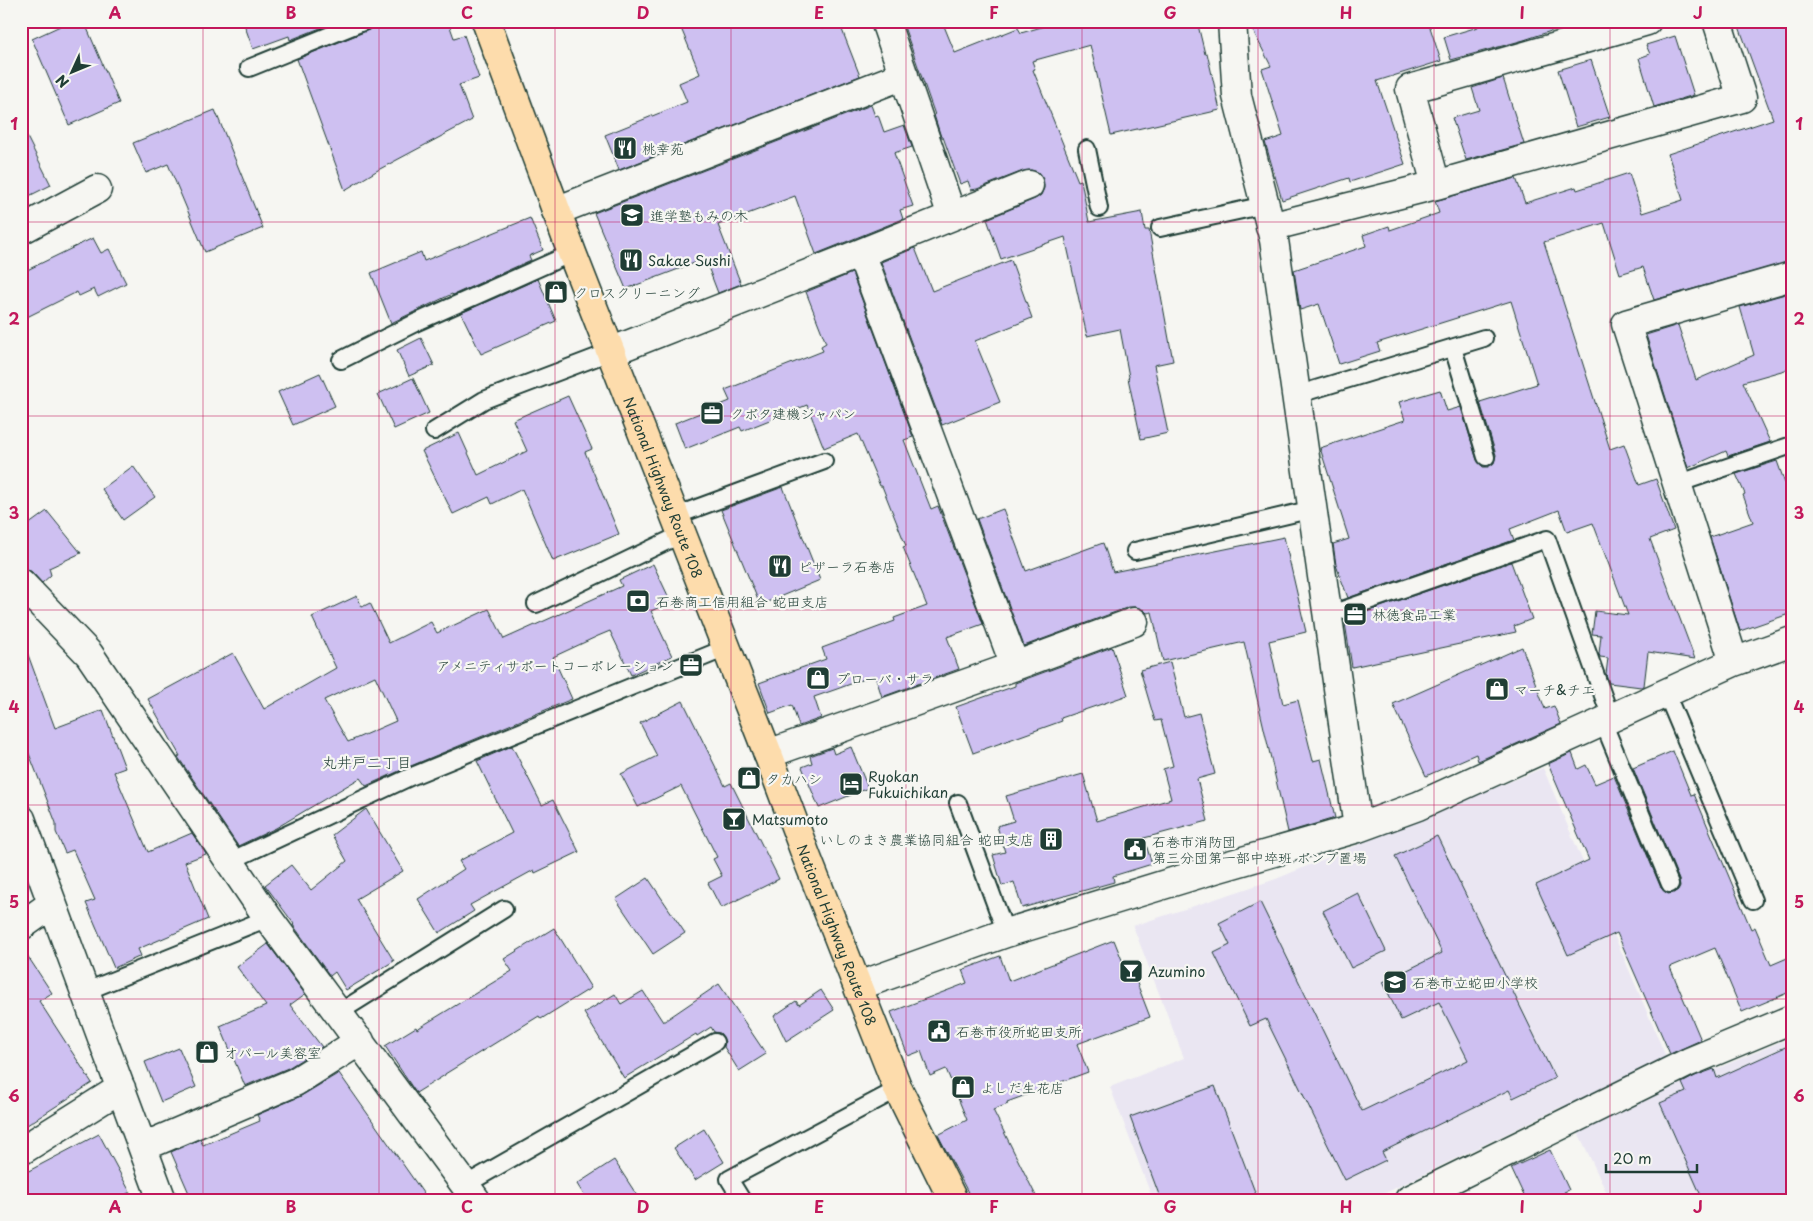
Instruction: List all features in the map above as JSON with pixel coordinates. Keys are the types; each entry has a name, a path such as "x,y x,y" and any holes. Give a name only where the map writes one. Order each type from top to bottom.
{"highway":[{"name":"National Highway Route 108","path":"486,21 610,352 898,1088 953,1200"}],"street":[{"path":"885,21 952,216"},
{"path":"1232,21 1237,96 1274,240 1358,828"},
{"path":"1436,185 1410,89 1647,21"},
{"path":"1267,216 1436,185 1742,98 1717,21"},
{"path":"556,211 904,75"},
{"path":"610,352 1029,185"},
{"path":"21,230 97,189"},
{"path":"861,253 1015,666"},
{"path":"1734,662 1626,324 1792,276"},
{"path":"21,583 89,654 268,918 472,1196"},
{"path":"768,754 1134,622"},
{"path":"858,986 1006,933 1215,869 1358,828 1418,806 1734,662 1792,641"},
{"path":"21,819 162,1200"},
{"path":"21,926 52,904"},
{"path":"1409,1200 1689,1062 1792,1019"},
{"path":"142,1147 295,1082 360,1041"},
{"path":"21,1151 121,1088"}],"lane":[{"path":"249,68 365,21"},
{"path":"1087,149 1098,208"},
{"path":"1160,228 1267,216"},
{"path":"341,360 417,322 572,253"},
{"path":"1296,395 1484,338"},
{"path":"1453,348 1486,457"},
{"path":"434,431 484,400 610,352"},
{"path":"1677,484 1792,445"},
{"path":"536,604 678,525 824,461"},
{"path":"1135,550 1313,509"},
{"path":"1328,615 1547,539 1607,720 1670,884"},
{"path":"230,861 410,777 726,648"},
{"path":"1666,693 1754,900"},
{"path":"958,803 1006,933"},
{"path":"338,1012 504,909"},
{"path":"84,992 268,918"},
{"path":"472,1196 715,1042"},
{"path":"742,1200 729,1180 898,1088"}],"shaded area":[{"name":"石巻市立蛇田小学校","path":"1543,768 1678,1085 1792,1037 1792,1200 1610,1200 1578,1132 1561,1107 1371,1200 1153,1200 1110,1087 1184,1058 1133,926 1276,879"}],"building":[{"path":"71,21 84,21 119,103 69,125 32,39"},
{"path":"243,21 338,21 290,40 289,36 253,49"},
{"path":"375,21 448,21 454,38 464,35 479,78 459,85 472,120 378,170 345,190 297,59 369,30 373,27"},
{"path":"678,21 819,21 822,29 839,22 860,76 619,170 605,135 687,102 679,83 700,74"},
{"path":"902,21 942,21 955,53 1018,28 1021,33 1062,21 1197,21 1205,54 1207,53 1220,110 1111,135 1090,45 1032,61 1035,69 1033,70 1078,181 1081,180 1089,222 1142,212 1145,230 1149,230 1173,361 1154,365 1168,433 1141,439 1120,329 1087,336 1065,237 1001,259 987,219 1041,195 1044,188 1043,179 1038,172 1031,170 1023,171 977,189 971,190 968,181 960,184 943,137 941,137"},
{"path":"1248,21 1428,21 1441,61 1377,81 1405,164 1350,182 1349,178 1282,200 1265,142 1283,136 1262,69 1271,66"},
{"path":"1477,21 1566,21 1566,26 1524,40 1451,60 1444,37 1478,27"},
{"path":"1737,21 1792,21 1792,261 1654,300 1643,267 1620,274 1604,223 1544,242 1610,449 1624,444 1639,485 1656,479 1674,530 1650,539 1695,659 1648,652 1644,686 1609,683 1606,674 1608,658 1600,657 1599,654 1601,635 1592,634 1595,611 1628,615 1593,523 1567,532 1559,510 1510,529 1514,540 1348,598 1336,565 1333,544 1349,539 1320,448 1405,420 1399,402 1440,390 1447,411 1461,407 1477,460 1483,467 1488,467 1494,463 1496,455 1480,402 1537,384 1511,301 1377,343 1380,351 1339,364 1319,304 1300,310 1294,270 1366,246 1363,235 1389,226 1390,230 1439,213 1435,201 1516,178 1525,203 1576,187 1577,190 1629,173 1642,213 1683,200 1668,154 1773,119"},
{"path":"1675,36 1694,95 1654,107 1639,58 1650,54 1646,45"},
{"path":"1591,60 1610,117 1576,127 1558,70"},
{"path":"1503,78 1524,144 1466,160 1452,118 1479,110 1472,88"},
{"path":"871,105 875,116 878,115 884,132 904,125 912,147 894,153 913,206 900,210 903,219 816,254 795,196 718,225 741,284 718,293 705,259 626,289 594,213"},
{"path":"215,110 263,228 205,252 168,164 146,173 133,143"},
{"path":"21,125 51,185 21,200"},
{"path":"530,218 543,250 529,256 531,260 391,323 371,273 421,252 424,261"},
{"path":"93,238 101,253 109,249 126,283 98,297 94,289 79,296 77,292 21,320 21,273"},
{"path":"915,248 932,291 1011,260 1032,318 975,341 1000,402 942,425 881,262"},
{"path":"852,273 913,437 904,440 931,509 938,506 983,624 947,637 959,669 882,697 875,675 814,697 821,718 799,726 792,705 770,713 759,683 826,659 822,648 895,621 894,618 927,606 903,547 906,546 882,486 880,486 858,434 824,448 807,405 742,431 740,427 685,449 675,423 730,401 725,390 823,351 821,346 826,343 806,292"},
{"path":"538,279 556,321 481,354 461,313"},
{"path":"1792,292 1792,368 1743,382 1770,442 1728,456 1726,451 1688,468 1646,335 1678,325 1696,380 1754,355 1740,307"},
{"path":"421,338 434,365 409,376 397,350"},
{"path":"320,373 335,406 293,425 278,392"},
{"path":"413,378 429,413 394,429 378,394"},
{"path":"568,396 592,449 585,452 619,534 553,561 522,489 492,504 489,497 453,514 422,451 459,433 478,475 527,451 513,420"},
{"path":"1777,461 1792,503 1792,613 1740,631 1710,537 1753,522 1743,495 1745,494 1736,474"},
{"path":"133,466 155,497 123,520 102,489"},
{"path":"783,487 820,580 760,605 721,510"},
{"path":"1003,509 1026,571 1103,543 1113,572 1284,537 1306,632 1269,641 1283,704 1298,700 1313,761 1321,759 1335,818 1288,832 1244,642 1163,661 1152,612 1147,613 1136,607 1129,607 1024,646 977,519"},
{"path":"47,511 81,553 49,568 51,575 42,583 32,572 26,568 21,568 21,530"},
{"path":"1511,562 1532,619 1514,626 1516,632 1352,667 1345,623 1356,621 1354,616"},
{"path":"653,564 671,602 651,611 672,656 631,675 610,631 598,636 553,657 572,699 366,786 360,778 276,828 238,846 178,757 180,756 148,699 233,653 264,709 336,668 312,617 357,596 362,607 370,603 389,643 431,622 437,633 489,609 504,639 622,586 619,580","holes":["375,676 396,721 348,742 324,700"]},
{"path":"21,644 24,644 55,728 103,710 125,768 114,772 148,852 192,833 206,854 185,862 208,919 138,949 141,956 114,968 86,903 95,900 73,850 65,853 56,832 56,823 21,733"},
{"path":"1112,647 1128,695 1061,718 1062,721 973,753 956,707 1015,686 1015,683"},
{"path":"1522,647 1545,709 1554,706 1561,724 1478,761 1476,754 1426,776 1393,704"},
{"path":"1170,662 1184,717 1199,713 1215,774 1197,779 1208,821 1144,838 1152,864 1113,876 1114,882 1022,908 1014,882 1002,886 993,855 1005,852 997,826 1014,821 1006,796 1083,774 1097,821 1171,799 1163,769 1173,766 1161,720 1155,721 1140,670"},
{"path":"683,701 725,786 731,783 779,879 721,908 708,883 722,876 713,859 717,857 681,786 638,807 621,774 657,756 640,723"},
{"path":"512,746 542,805 553,800 579,852 535,873 534,870 470,905 474,911 439,933 418,899 464,869 459,861 512,833 477,761"},
{"path":"851,747 868,788 819,808 802,767 812,763 810,756 832,748 834,754"},
{"path":"1673,751 1691,795 1694,794 1751,929 1755,927 1771,965 1792,956 1792,991 1742,1012 1715,948 1670,967 1701,1040 1670,1054 1617,933 1568,955 1536,885 1589,860 1548,764 1572,753 1578,769 1586,765 1595,784 1614,776 1661,888 1668,894 1678,890 1680,886 1679,880 1633,768"},
{"path":"366,809 403,871 356,899 394,961 346,990 335,972 330,976 265,885 291,865 311,890 347,861 332,835"},
{"path":"1437,836 1555,1078 1513,1098 1509,1090 1382,1152 1386,1160 1345,1180 1266,1019 1250,1026 1214,953 1230,945 1219,923 1260,902 1362,1111 1468,1060 1439,1002 1401,1020 1383,982 1442,953 1395,856"},
{"path":"648,878 685,933 653,954 616,899"},
{"path":"1358,893 1386,951 1351,968 1323,911"},
{"path":"554,928 591,988 541,1019 539,1016 416,1093 385,1046 416,1027 417,1029 512,971 504,959"},
{"path":"1114,940 1130,980 1135,978 1150,1017 1077,1044 1088,1072 1007,1102 1008,1104 993,1110 1038,1200 972,1200 938,1135 967,1120 946,1069 930,1076 921,1051 908,1056 891,1012 967,983 962,970 1000,956 1009,981"},
{"path":"268,944 305,994 290,1005 322,1047 288,1068 245,1086 220,1026 266,1006 237,967"},
{"path":"21,946 52,993 39,1001 92,1083 21,1129"},
{"path":"719,984 766,1054 739,1071 724,1047 723,1037 720,1033 714,1032 711,1027 697,1036 696,1034 624,1078 584,1013 615,994 621,1004 643,991 663,1022"},
{"path":"821,990 834,1010 786,1041 774,1016 796,1001 799,1005"},
{"path":"1792,1044 1792,1200 1703,1200 1660,1103 1686,1092 1682,1083 1695,1076 1714,1069 1717,1078"},
{"path":"179,1048 196,1087 161,1102 145,1062"},
{"path":"339,1073 428,1200 192,1200 171,1152 200,1139 203,1145 260,1121 257,1115 301,1096"},
{"path":"1215,1086 1258,1200 1161,1200 1130,1117"},
{"path":"704,1129 724,1162 695,1180 674,1148"},
{"path":"99,1134 130,1192 116,1200 21,1200 21,1175"},
{"path":"1550,1150 1569,1190 1564,1192 1568,1200 1526,1200 1511,1168"},
{"path":"614,1160 640,1200 587,1200 577,1184"}],"place":[{"name":"桃幸苑","path":"625,148"},
{"name":"進学塾もみの木","path":"632,215"},
{"name":"Sakae Sushi","path":"631,260"},
{"name":"クロスクリーニング","path":"556,292"},
{"name":"クボタ建機ジャパン","path":"712,413"},
{"name":"ピザーラ石巻店","path":"780,566"},
{"name":"石巻商工信用組合 蛇田支店","path":"638,601"},
{"name":"林徳食品工業","path":"1355,614"},
{"name":"アメニティサポートコーポレーション","path":"691,665"},
{"name":"プローバ・サラ","path":"818,678"},
{"name":"マーチ&チエ","path":"1497,689"},
{"name":"タカハシ","path":"749,778"},
{"name":"Ryokan Fukuichikan","path":"851,784"},
{"name":"Matsumoto","path":"734,819"},
{"name":"いしのまき農業協同組合 蛇田支店","path":"1051,839"},
{"name":"石巻市消防団 第三分団第一部中埣班 ポンプ置場","path":"1135,849"},
{"name":"Azumino","path":"1131,971"},
{"name":"石巻市立蛇田小学校","path":"1395,982"},
{"name":"石巻市役所蛇田支所","path":"939,1031"},
{"name":"オパール美容室","path":"207,1052"},
{"name":"よしだ生花店","path":"963,1087"}],"district":[{"name":"丸井戸二丁目","path":"367,761"}]}
